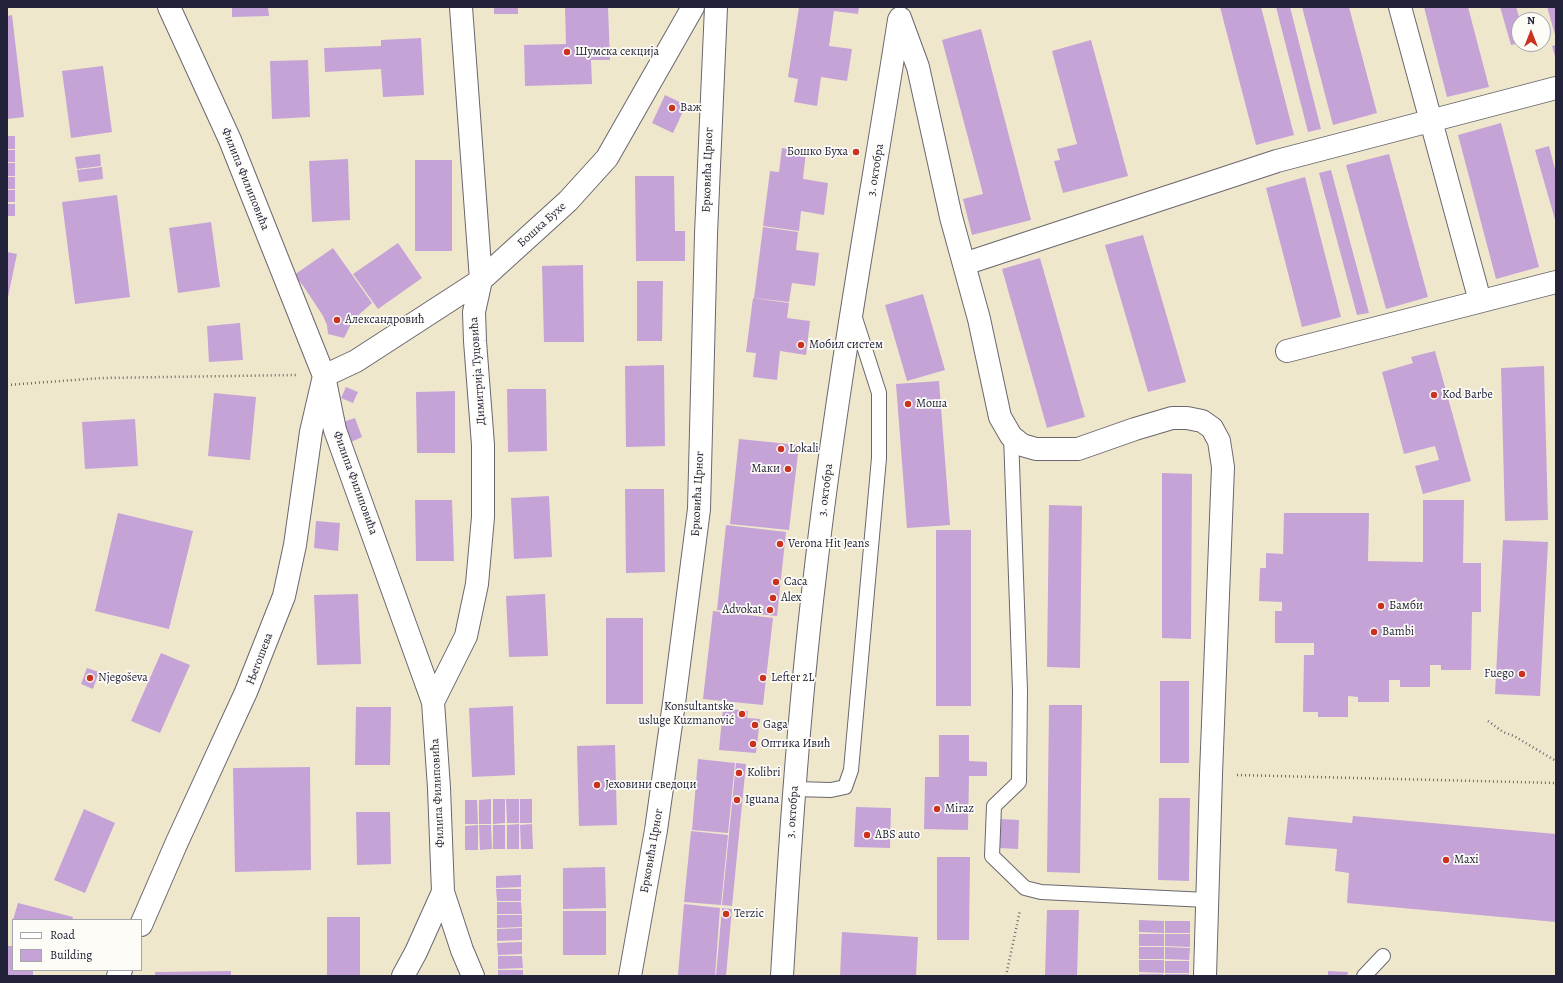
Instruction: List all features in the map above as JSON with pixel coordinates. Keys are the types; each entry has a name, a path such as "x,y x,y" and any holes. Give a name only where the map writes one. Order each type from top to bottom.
{"street":[{"name":"Филипа Филиповића","path":"169,7 230,140 324,376 335,430 432,702 439,788 443,892 462,950 473,976"},
{"name":"Димитрија Туцовића","path":"432,702 466,636 477,584 483,517 483,445 474,312 481,280 461,7"},
{"name":"Бошка Бухе","path":"324,376 356,361 481,280 568,201 607,158 693,7"},
{"name":"Брковића Црног","path":"630,976 656,830 676,695 699,509 706,234 716,7"},
{"path":"1400,7 1480,301"},
{"path":"900,13 918,66 951,217 979,319 1000,416 1011,435 1022,445 1036,449 1078,449 1172,418 1187,418 1202,421 1212,428 1219,441 1223,467 1205,976"},
{"name":"3. октобра","path":"782,976 794,789 814,575 835,420 900,13"},
{"path":"964,264 1278,161 1556,88"},
{"path":"1287,351 1556,282"},
{"name":"Његошева","path":"142,923 246,692 284,596 295,545 311,432 324,376"},
{"path":"403,976 416,952 443,892"}],"lane":[{"path":"794,789 831,790 845,787 852,770 879,458 879,393 852,309"},
{"path":"1011,435 1020,691 1019,782 994,806 992,856 1025,888 1041,892 1207,900"},
{"path":"1364,976 1383,956"}],"path":[{"path":"7,385 101,378 283,374 324,376"},
{"path":"1488,721 1503,732 1514,736 1556,761"},
{"path":"1211,774 1556,782"},
{"path":"1006,976 1025,888"}],"building":[{"path":"232,7 268,7 269,16 232,17"},
{"path":"494,7 518,7 518,14 494,14"},
{"name":"Шумска секција","path":"565,7 608,7 610,60 591,60 592,84 525,86 524,45 566,44"},
{"path":"799,7 859,7 858,14 834,11 829,46 852,49 847,81 821,77 817,106 794,102 798,79 788,77"},
{"path":"1220,7 1261,7 1294,135 1256,145"},
{"path":"1276,7 1290,7 1321,129 1308,132"},
{"path":"1302,7 1349,7 1377,113 1333,125"},
{"path":"1424,7 1468,7 1489,87 1447,97"},
{"path":"1500,7 1516,7 1518,12 1511,12 1511,45"},
{"path":"1547,7 1556,7 1556,38 1551,21 1551,12 1548,12"},
{"path":"12,15 24,117 7,119 7,16"},
{"path":"981,29 1031,220 972,235 963,199 983,194 942,40"},
{"path":"421,38 424,95 383,97 381,69 325,72 324,48 381,46 381,40"},
{"path":"1091,40 1128,176 1063,193 1054,161 1060,160 1057,149 1077,144 1052,51"},
{"path":"1556,45 1556,60 1552,46"},
{"path":"308,60 310,117 272,119 270,61"},
{"path":"103,66 112,132 71,138 62,71"},
{"path":"665,95 686,105 673,133 652,123"},
{"path":"1501,123 1539,267 1496,279 1458,135"},
{"path":"7,136 15,136 15,149 7,149"},
{"path":"1549,146 1556,173 1556,223 1535,150"},
{"path":"782,148 806,151 803,179 828,183 824,215 801,211 799,231 763,226 770,171 779,172"},
{"path":"7,150 15,150 15,162 7,162"},
{"path":"100,154 101,166 77,169 75,157"},
{"path":"1389,154 1428,297 1386,309 1346,165"},
{"path":"348,159 350,220 312,222 309,161"},
{"path":"415,160 452,160 452,251 415,251"},
{"path":"7,163 15,163 15,176 7,176"},
{"path":"102,167 103,179 79,182 77,170"},
{"path":"1331,170 1369,313 1357,315 1319,173"},
{"path":"635,176 674,176 675,231 685,231 685,261 636,261"},
{"path":"7,177 15,177 15,189 7,189"},
{"path":"1305,177 1341,317 1302,327 1266,188"},
{"path":"7,190 15,190 15,202 7,202"},
{"path":"117,195 130,297 75,304 62,202"},
{"path":"7,204 15,204 15,216 7,216"},
{"path":"211,222 220,287 178,293 169,228"},
{"path":"763,227 798,232 796,250 819,253 815,286 792,283 789,302 754,298"},
{"path":"1143,235 1186,382 1148,392 1105,245"},
{"path":"398,243 422,278 378,309 353,274"},
{"path":"333,248 372,303 353,320 344,338 328,334 327,325 323,316 304,287 294,275"},
{"path":"7,252 17,254 8,297 7,297"},
{"path":"1040,258 1085,417 1047,428 1002,269"},
{"path":"583,265 584,342 544,342 542,266"},
{"path":"637,281 663,281 662,341 637,341"},
{"path":"923,294 945,370 907,381 885,305"},
{"path":"753,298 789,303 787,318 810,321 806,355 780,351 777,380 753,377 756,353 746,352"},
{"path":"240,323 243,360 209,362 207,326"},
{"path":"1435,351 1471,481 1423,494 1415,466 1439,460 1435,446 1404,454 1382,372 1413,363 1411,357"},
{"path":"664,365 665,446 626,447 625,366"},
{"path":"1544,366 1548,520 1505,521 1501,368"},
{"path":"939,381 950,525 907,528 896,384"},
{"path":"346,387 358,392 353,403 341,398"},
{"path":"507,389 546,389 547,451 508,452"},
{"path":"455,391 455,453 417,453 416,392"},
{"path":"214,393 256,397 250,460 208,456"},
{"path":"355,418 362,437 351,442 343,422"},
{"path":"135,419 138,466 85,469 82,422"},
{"path":"739,439 799,445 789,530 730,524"},
{"path":"1162,473 1192,474 1191,639 1162,638"},
{"path":"625,489 664,489 665,572 626,573"},
{"path":"549,496 552,557 514,559 511,498"},
{"path":"415,500 452,500 454,561 416,561"},
{"name":"Бамби","path":"1423,500 1464,500 1463,563 1481,563 1481,612 1472,612 1471,670 1441,670 1441,665 1430,665 1430,687 1400,687 1400,680 1389,680 1389,702 1358,702 1358,697 1348,696 1348,717 1318,717 1318,712 1303,712 1304,655 1314,655 1314,643 1275,643 1275,611 1282,611 1282,602 1259,601 1260,568 1266,568 1266,553 1283,554 1284,513 1369,513 1368,561 1423,562"},
{"path":"1049,505 1082,506 1080,668 1047,667"},
{"path":"118,513 193,531 169,629 95,611"},
{"path":"316,521 340,523 338,551 314,548"},
{"path":"726,525 786,532 777,616 717,610"},
{"path":"936,530 971,530 971,706 936,706"},
{"path":"1503,540 1548,542 1540,696 1495,694"},
{"path":"358,594 361,664 317,665 314,595"},
{"path":"545,594 548,656 509,657 506,596"},
{"path":"713,611 773,618 763,705 703,699"},
{"path":"606,618 643,618 643,704 606,704"},
{"path":"161,653 190,665 160,733 131,721"},
{"name":"Njegoševa","path":"87,668 99,672 93,689 81,684"},
{"path":"1160,681 1189,681 1189,763 1160,763"},
{"path":"1049,705 1082,705 1080,873 1047,872"},
{"path":"513,706 515,775 472,777 469,708"},
{"path":"356,707 391,707 390,765 355,765"},
{"path":"723,708 748,711 747,718 760,719 756,753 719,750"},
{"path":"939,735 969,735 969,761 987,762 987,776 969,776 968,830 924,829 925,777 939,777"},
{"name":"Јеховини сведоци","path":"615,745 617,825 579,826 577,746"},
{"path":"698,759 735,763 728,833 692,830"},
{"path":"736,763 746,764 732,906 722,905"},
{"path":"310,767 311,870 235,872 233,768"},
{"path":"1159,798 1190,798 1189,881 1158,880"},
{"path":"491,799 491,824 479,824 479,800"},
{"path":"493,799 505,799 505,823 493,824"},
{"path":"506,799 519,799 519,823 507,823"},
{"path":"520,799 532,799 532,823 520,823"},
{"path":"465,800 477,800 478,824 465,824"},
{"path":"856,807 891,808 890,848 854,847"},
{"path":"84,809 115,823 85,893 54,880"},
{"path":"356,812 390,812 391,864 357,865"},
{"name":"Maxi","path":"1353,816 1556,834 1556,922 1347,903 1349,873 1335,871 1337,849 1285,845 1288,817 1352,823"},
{"path":"1000,819 1019,820 1018,849 999,848"},
{"path":"519,824 519,849 507,849 507,825"},
{"path":"532,824 533,849 521,849 520,825"},
{"path":"478,825 478,850 465,850 465,826"},
{"path":"479,825 491,825 492,849 480,850"},
{"path":"493,825 505,825 505,849 493,849"},
{"path":"691,831 728,835 721,905 684,902"},
{"path":"937,857 970,857 969,940 937,940"},
{"path":"605,867 606,908 563,909 563,868"},
{"path":"521,875 521,887 496,888 496,876"},
{"path":"496,889 521,889 521,901 497,901"},
{"path":"497,902 521,902 522,914 497,914"},
{"path":"18,903 73,917 72,919 13,919"},
{"path":"684,904 720,908 715,976 678,975"},
{"path":"722,908 732,909 726,976 716,976"},
{"path":"1047,910 1079,910 1077,976 1045,976"},
{"path":"563,911 606,911 606,955 563,955"},
{"path":"497,915 522,915 522,927 497,928"},
{"path":"327,917 360,917 360,976 327,976"},
{"path":"1139,920 1164,921 1164,933 1139,932"},
{"path":"1165,921 1190,921 1190,933 1165,933"},
{"path":"522,928 522,940 497,941 497,929"},
{"path":"842,932 918,937 916,976 840,976"},
{"path":"1139,934 1164,934 1164,946 1139,946"},
{"path":"1165,934 1190,934 1190,947 1165,946"},
{"path":"522,942 522,954 498,955 497,943"},
{"path":"7,946 12,946 12,971 33,971 33,976 7,976"},
{"path":"1139,947 1164,947 1164,959 1139,959"},
{"path":"1165,947 1190,948 1189,960 1165,959"},
{"path":"498,956 522,956 523,968 498,969"},
{"path":"1139,960 1164,960 1164,973 1139,972"},
{"path":"1165,961 1189,961 1189,973 1165,973"},
{"path":"498,970 523,970 523,976 498,976"},
{"path":"231,971 231,976 155,976 155,972"},
{"path":"1328,971 1348,972 1347,976 1328,976"},
{"path":"1139,974 1163,974 1163,976 1139,976"},
{"path":"1165,974 1189,974 1189,976 1165,976"}],"place":[{"name":"Шумска секција","path":"567,52"},
{"name":"Важ","path":"672,108"},
{"name":"Бошко Буха","path":"856,152"},
{"name":"Александровић","path":"337,320"},
{"name":"Мобил систем","path":"801,345"},
{"name":"Kod Barbe","path":"1434,395"},
{"name":"Моша","path":"908,404"},
{"name":"Lokali","path":"781,449"},
{"name":"Маки","path":"788,469"},
{"name":"Verona Hit Jeans","path":"780,544"},
{"name":"Caca","path":"776,582"},
{"name":"Alex","path":"773,598"},
{"name":"Бамби","path":"1381,606"},
{"name":"Advokat","path":"770,610"},
{"name":"Bambi","path":"1374,632"},
{"name":"Fuego","path":"1522,674"},
{"name":"Njegoševa","path":"90,678"},
{"name":"Lefter 2L","path":"763,678"},
{"name":"Konsultantske usluge Kuzmanović","path":"742,714"},
{"name":"Gaga","path":"755,725"},
{"name":"Оптика Ивић","path":"753,744"},
{"name":"Kolibri","path":"739,773"},
{"name":"Јеховини сведоци","path":"597,785"},
{"name":"Iguana","path":"737,800"},
{"name":"Miraz","path":"937,809"},
{"name":"ABS auto","path":"867,835"},
{"name":"Maxi","path":"1446,860"},
{"name":"Terzic","path":"726,914"}]}
